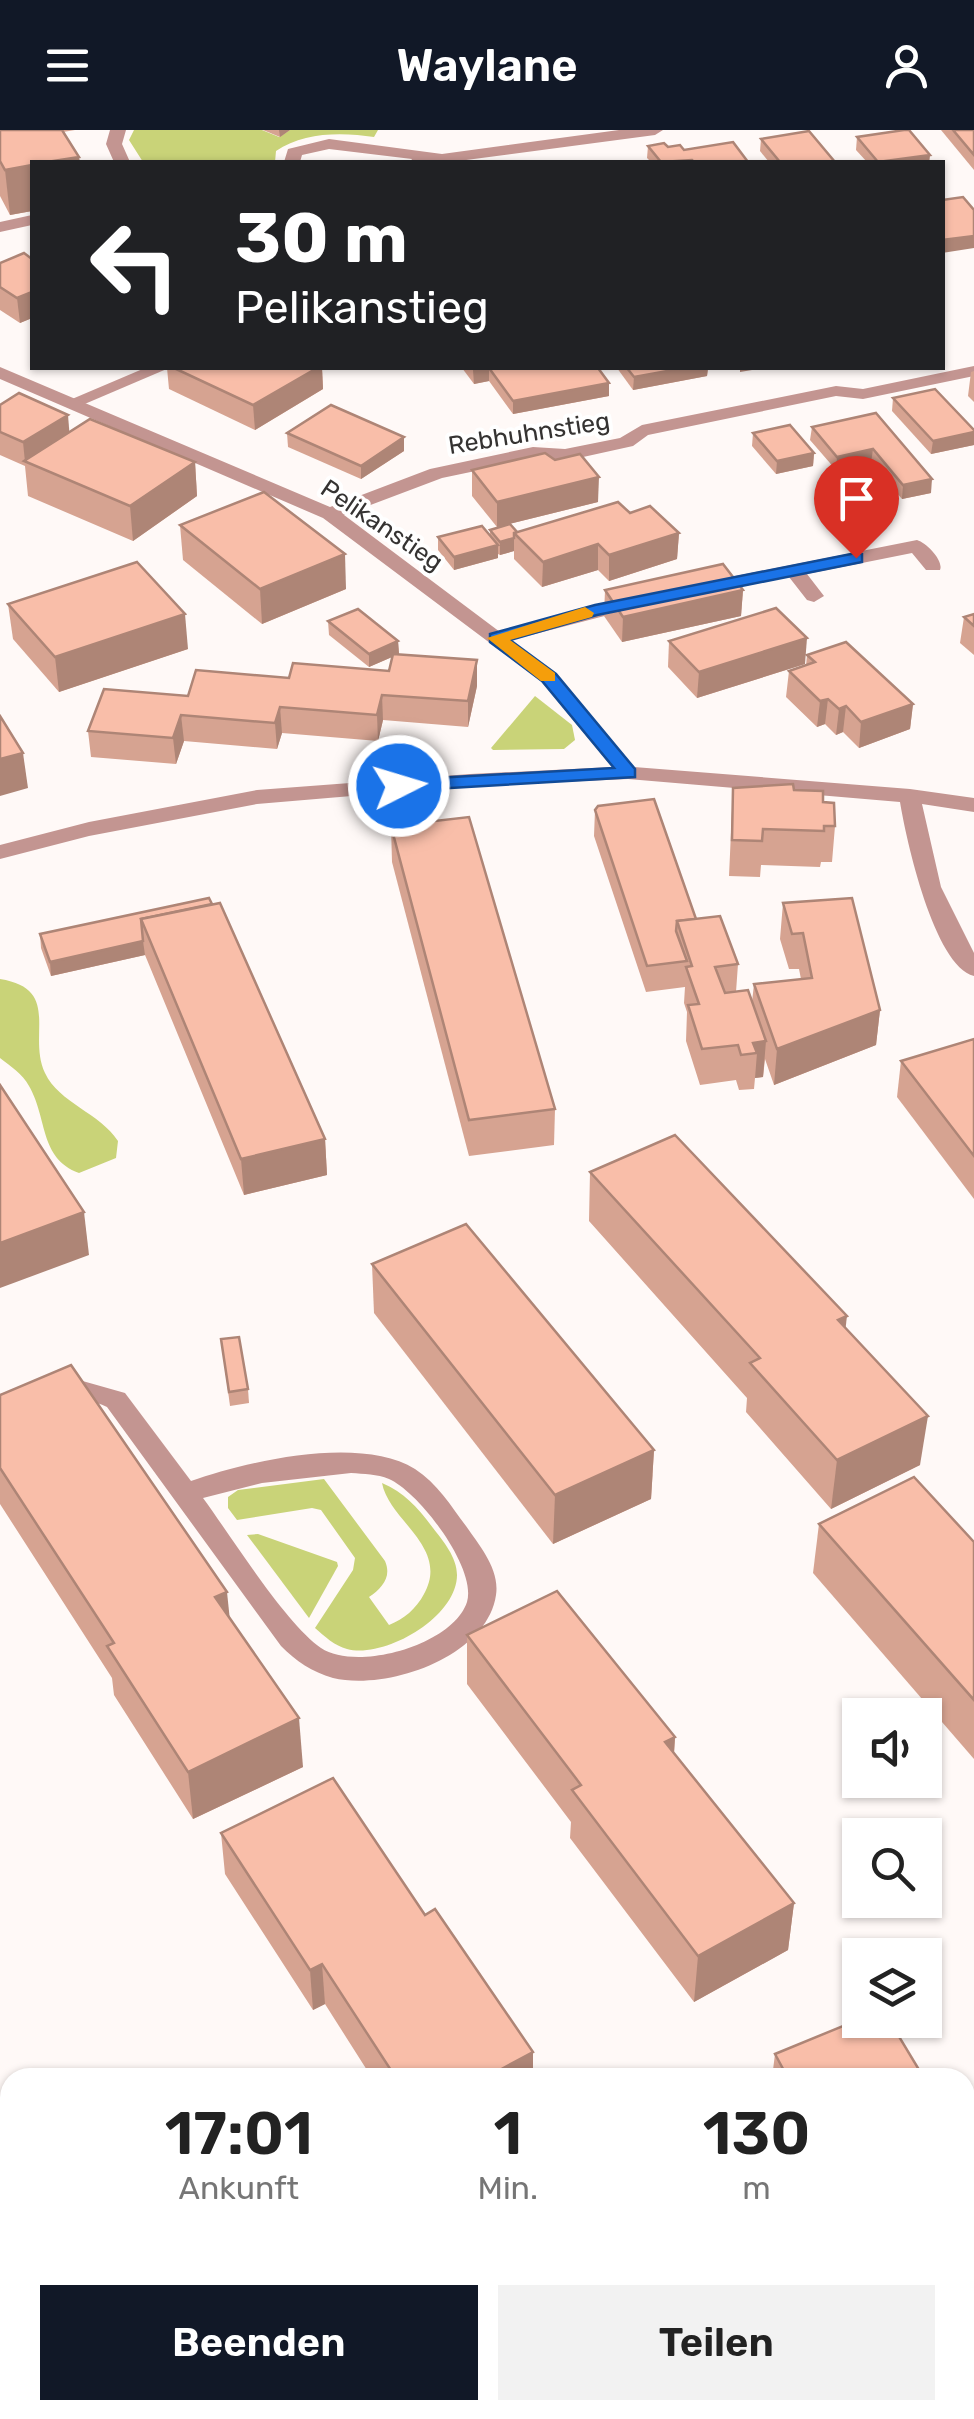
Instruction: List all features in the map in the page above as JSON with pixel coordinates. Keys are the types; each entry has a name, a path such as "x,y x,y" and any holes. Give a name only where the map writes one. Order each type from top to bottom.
{"street":[{"path":"118,130 114,144 121,160"},
{"path":"437,160 655,130"},
{"path":"292,160 294,152 329,144 446,159"},
{"path":"0,227 30,220"},
{"path":"74,402 155,370"},
{"name":"Rebhuhnstieg","path":"330,514 438,473 533,454 565,455 626,442 642,431 836,392 863,394 974,371"},
{"name":"Pelikanstieg","path":"0,372 330,514 549,678 628,773"},
{"path":"686,592 917,546 933,566"},
{"path":"794,570 814,596"},
{"path":"496,638 649,599"},
{"path":"0,852 145,817 257,797 470,780 628,773 910,796 974,805"},
{"path":"910,796 919,860 956,947 974,969"},
{"path":"0,1404 58,1386 99,1391 116,1400 291,1638 316,1659 332,1666 370,1669 412,1658 455,1636 477,1613 482,1600 480,1569 432,1499 415,1482 394,1470 368,1463 340,1463 228,1478 188,1493"}],"green space":[{"path":"134,130 262,130 279,137 290,130 378,130 374,137 336,134 298,140 276,151 275,160 142,160 129,140"},
{"path":"535,696 572,725 575,740 564,749 493,750 491,748"},
{"path":"0,979 19,984 31,993 37,1003 40,1058 45,1073 60,1092 110,1131 118,1141 116,1158 79,1173 57,1158 29,1086 0,1058"},
{"path":"324,1479 385,1561 384,1582 369,1597 389,1625 409,1613 421,1599 430,1577 424,1548 395,1510 382,1483 398,1491 416,1508 452,1556 457,1575 454,1591 445,1606 416,1632 380,1648 347,1649 334,1643 315,1628 353,1570 355,1558 321,1510 312,1508 237,1520 228,1508 228,1497 238,1490"},
{"path":"258,1534 337,1562 309,1618 247,1535"}],"building":[{"path":"0,130 62,130 79,157 30,160 30,165 5,170 0,161"},
{"path":"909,130 930,155 876,160 857,137"},
{"path":"953,130 974,130 974,155"},
{"path":"809,131 833,160 778,160 761,139"},
{"path":"733,142 746,160 659,160 648,146 664,143 668,147 680,145 684,150"},
{"path":"963,197 974,210 974,236 945,240 945,200"},
{"path":"24,253 30,258 30,293 17,298 0,287 0,263"},
{"path":"178,370 314,370 253,405"},
{"path":"490,370 599,370 609,383 513,401"},
{"path":"629,370 673,370 634,377"},
{"path":"935,389 974,432 933,441 893,398"},
{"path":"19,393 68,415 23,442 0,432 0,405"},
{"path":"331,405 404,437 361,466 287,433"},
{"path":"876,413 932,479 903,485 873,449 837,457 812,427"},
{"path":"90,419 195,462 130,506 24,461"},
{"path":"790,425 814,453 777,461 753,433"},
{"path":"545,453 555,460 580,454 599,477 497,502 472,470"},
{"path":"264,492 345,554 260,589 180,525"},
{"path":"618,502 630,513 650,506 679,533 609,555 598,544 543,562 514,533"},
{"path":"510,524 517,532 514,538 500,542 490,530"},
{"path":"482,526 498,545 454,557 438,537"},
{"path":"137,562 185,614 55,657 8,604"},
{"path":"723,564 743,590 623,617 605,590"},
{"path":"776,608 807,638 699,672 669,641"},
{"path":"358,609 398,641 369,654 328,621"},
{"path":"846,642 913,704 861,722 846,706 839,709 828,699 820,701 789,671 815,662 807,655"},
{"path":"393,654 477,660 468,701 382,695 377,715 280,707 275,723 181,715 173,738 88,731 104,689 188,696 196,670 289,678 293,663 389,671"},
{"path":"0,716 23,753 0,759"},
{"path":"793,784 794,790 823,791 823,802 834,803 835,826 824,826 824,831 763,829 762,841 732,840 733,788"},
{"path":"654,799 696,919 677,921 676,931 687,961 647,966 595,810 598,806"},
{"path":"469,817 555,1109 469,1120 391,826"},
{"path":"209,898 212,904 141,919 143,941 50,962 40,934"},
{"path":"852,898 880,1010 777,1049 754,984 812,978 803,933 792,934 783,903"},
{"path":"220,903 325,1139 241,1159 141,919"},
{"path":"720,916 738,964 715,967 725,993 748,990 766,1041 753,1043 757,1053 741,1055 738,1045 702,1049 688,1005 699,1004 686,967 692,966 677,921"},
{"path":"974,1039 974,1156 901,1061"},
{"path":"0,1085 84,1212 0,1243"},
{"path":"675,1135 847,1316 838,1320 928,1416 837,1460 750,1363 760,1358 590,1172"},
{"path":"466,1224 654,1450 555,1495 372,1264"},
{"path":"239,1337 248,1389 229,1392 221,1339"},
{"path":"71,1365 227,1592 215,1597 299,1718 188,1772 107,1646 114,1643 0,1468 0,1395"},
{"path":"914,1477 974,1542 974,1700 819,1524"},
{"path":"557,1591 675,1737 665,1742 794,1903 698,1956 572,1790 581,1785 467,1635"},
{"path":"333,1778 425,1915 435,1909 533,2052 503,2068 390,2068 322,1964 310,1970 221,1833"},
{"path":"842,2026 842,2038 900,2038 918,2068 783,2068 775,2054"}],"slow traffic":[{"path":"548,677 496,638 585,613"}],"route":[{"path":"399,786 628,773 549,678 496,638 595,610 856,558"}]}
